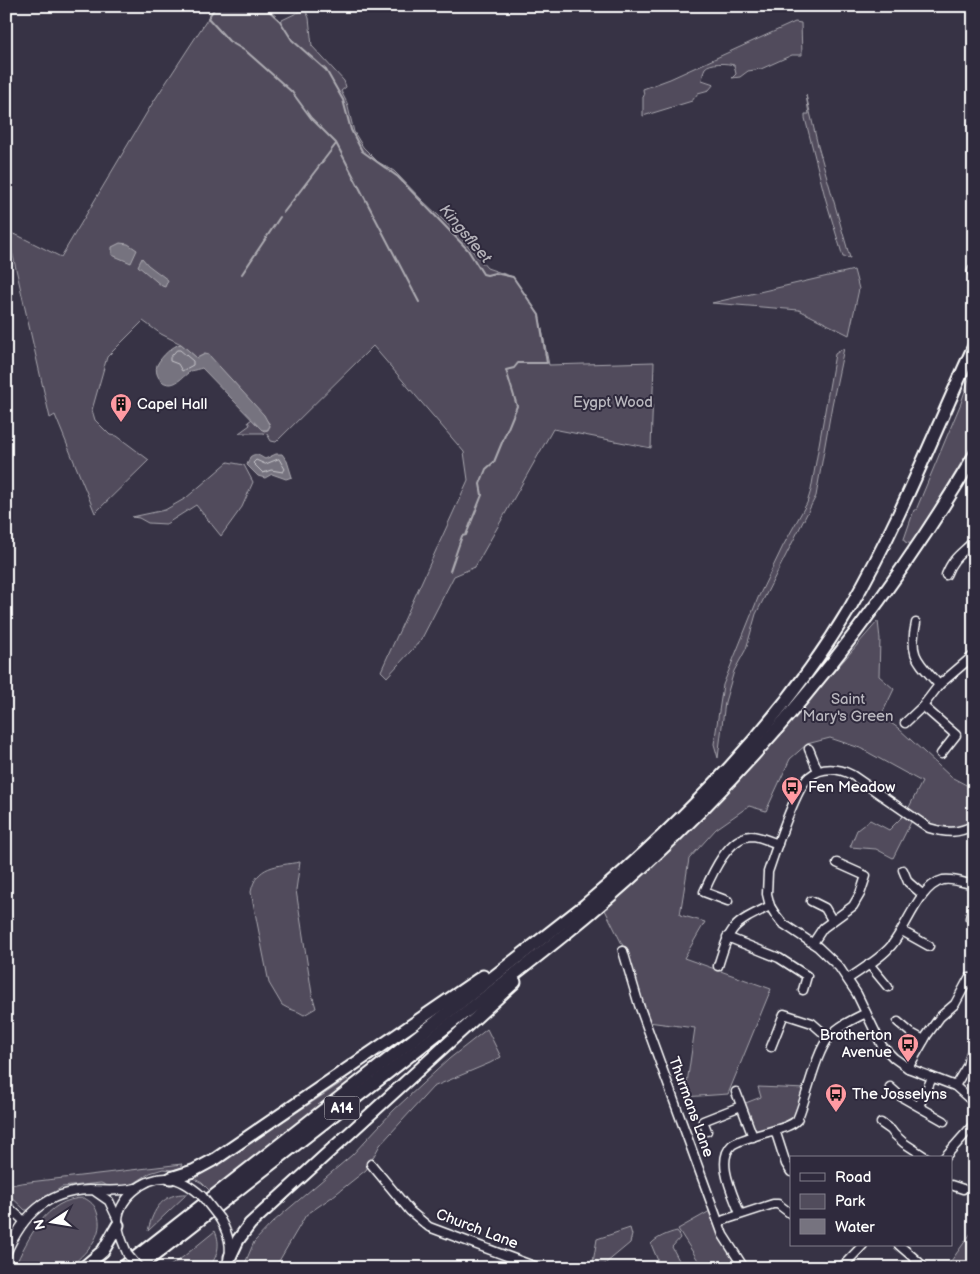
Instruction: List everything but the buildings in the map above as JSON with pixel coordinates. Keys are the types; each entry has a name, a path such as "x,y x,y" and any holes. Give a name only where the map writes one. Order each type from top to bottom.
{"highway":[{"name":"A14","path":"604,895 638,858 717,780 784,702 826,645 850,607 878,556 974,346"},
{"name":"A14","path":"122,1268 518,957 645,866 748,760 799,702 866,618 950,497 974,456"},
{"name":"A14","path":"138,1268 547,948 587,909"},
{"name":"A14","path":"227,1264 238,1240 250,1224 534,964 547,948"},
{"name":"A14","path":"170,1178 193,1171 216,1158 497,967 518,957"},
{"path":"83,1268 103,1251 118,1223"}],"street":[{"path":"946,575 950,563 958,554 974,542"},
{"path":"916,623 913,648 916,659 939,685"},
{"path":"904,723 923,706 939,685 974,655"},
{"path":"923,706 956,735 941,754"},
{"path":"809,749 818,771"},
{"path":"974,825 966,830 950,833 929,828 852,775 842,770 818,771 809,776 799,791 778,844 766,883 770,906 782,923 813,943 829,957 848,979 882,1046 908,1068 955,1086 974,1103"},
{"path":"728,901 704,892 715,868 731,846 745,837 753,836 778,844"},
{"path":"813,943 823,928 853,906 860,894 866,876 837,863"},
{"path":"903,870 908,882 922,894"},
{"path":"848,979 890,948 902,931 922,894 929,887 942,881 957,881 974,885"},
{"path":"811,901 824,908 832,920"},
{"path":"970,918 974,904"},
{"path":"718,966 727,937 737,923 770,906"},
{"path":"902,931 929,946"},
{"path":"727,937 778,958 807,976 803,990"},
{"name":"Thurmans Lane","path":"623,951 639,1004 723,1235 744,1268"},
{"path":"869,964 888,987"},
{"path":"908,1068 940,1017 955,1004 971,978"},
{"path":"740,1214 725,1171 725,1159 732,1146 797,1120 821,1054 829,1038 838,1029 866,1013"},
{"path":"771,1047 784,1014 812,1023 829,1038"},
{"path":"898,1022 910,1034 924,1040"},
{"path":"955,1086 967,1066 971,1052"},
{"path":"919,1106 932,1078"},
{"path":"890,1087 900,1096 944,1120"},
{"path":"736,1092 753,1136"},
{"path":"707,1131 703,1121 741,1106"},
{"path":"881,1123 904,1143 924,1156"},
{"path":"946,1156 974,1124"},
{"path":"775,1130 786,1164 790,1170"},
{"name":"Church Lane","path":"371,1164 410,1211 429,1227 540,1268"},
{"path":"6,1254 24,1221 32,1212 59,1195 75,1191 120,1191 136,1188 146,1182 160,1178 170,1178 192,1187 202,1196 220,1219 226,1229 229,1242 227,1264"},
{"path":"952,1185 963,1189"},
{"path":"118,1223 121,1209 136,1188"},
{"path":"92,1190 109,1201 118,1223 121,1239 128,1255 138,1268"},
{"path":"724,1220 773,1204 778,1204 790,1213"},
{"path":"6,1205 24,1221"},
{"path":"841,1268 862,1246"},
{"path":"900,1246 922,1265"}],"green space":[{"name":"Eygpt Wood","path":"216,6 264,6 280,21 305,9 309,18 312,46 344,81 346,87 341,91 347,103 354,132 363,147 378,162 394,171 457,233 487,268 513,277 539,315 549,365 654,362 651,448 553,429 475,567 454,576 421,640 387,677 381,671 468,480 464,452 373,346 276,442 271,441 267,434 263,433 239,433 250,425 248,422 252,419 264,431 268,430 270,426 230,378 205,354 197,358 181,344 161,334 143,321 107,357 92,410 95,420 110,435 117,436 149,460 95,513 55,415 50,418 11,247 10,233 61,257 152,104"},
{"path":"795,22 801,23 802,55 792,55 761,69 748,71 740,77 732,78 736,74 734,65 723,63 707,66 702,80 714,84 709,90 698,93 692,101 643,116 643,89 670,79"},
{"path":"806,95 818,146 850,258 843,257 825,197 805,118 805,114 809,114"},
{"path":"854,270 859,289 849,335 799,310 712,303"},
{"path":"844,348 816,496 756,614 746,649 734,671 725,702 718,758 714,744 723,685 758,598 783,546 807,503 811,490 835,354"},
{"path":"974,364 974,442 912,544 905,542 904,539 914,510 916,510 961,403"},
{"path":"228,462 244,465 253,482 242,507 221,536 196,505 166,524 148,523 139,518 132,517 165,510 186,498"},
{"name":"Saint Mary's Green","path":"878,621 880,639 879,676 894,689 881,716 898,728 951,777 974,789 974,825 950,833 913,818 893,858 876,849 850,847 857,830 870,820 889,830 906,813 922,782 860,748 830,738 807,744 790,759 766,811 749,806 716,829 689,859 680,915 705,922 684,958 771,989 728,1094 685,1097 695,1028 648,1022 624,948 605,910 654,866 738,782"},
{"path":"300,862 296,890 312,994 316,1008 304,1015 282,1005 269,983 251,892 258,876 269,868"},
{"path":"487,1029 501,1057 433,1087 380,1145 366,1170 306,1215 275,1268 243,1268 254,1242 273,1222 352,1155 394,1110 449,1059"},
{"path":"347,1079 352,1085 213,1194 202,1183 191,1177 207,1171 227,1159"},
{"path":"758,1087 806,1089 792,1119 754,1133 743,1104 761,1097"},
{"path":"182,1164 180,1168 173,1170 163,1169 150,1173 130,1186 110,1187 101,1183 62,1187 28,1210 25,1210 6,1192 6,1186 21,1183"},
{"path":"179,1194 187,1194 148,1231 156,1209 165,1199"},
{"path":"84,1198 95,1207 99,1229 87,1250 69,1268 14,1268 32,1233 49,1213 59,1205 71,1200"},
{"path":"710,1211 715,1225 737,1264 733,1268 703,1268 678,1229"},
{"path":"630,1228 632,1235 630,1243 600,1268 587,1268 593,1262 597,1239"},
{"path":"974,1229 974,1268 946,1268"},
{"path":"215,1231 218,1250 208,1268 167,1268 183,1257"},
{"path":"677,1231 680,1238 672,1247 683,1268 661,1268 651,1244 662,1236"}],"water":[{"path":"120,243 128,244 137,250 131,263 112,255 112,247"},
{"path":"142,258 168,280 165,287 138,266"},
{"path":"181,344 197,358 205,354 209,355 264,415 270,426 267,430 262,430 202,368 191,371 179,381 171,384 161,381 157,375 157,365 161,358 174,347"},
{"path":"276,454 282,454 287,461 292,477 286,479 272,474 265,478 258,476 247,465 250,457 254,455 265,459"}],"waterway":[{"path":"216,6 208,18 229,41 247,52 292,92 311,118 336,143 419,302"},
{"name":"Kingsfleet","path":"264,6 280,21 292,40 326,70 343,100 351,130 362,151 398,177 468,250 483,274 495,273 513,277 539,315 547,363 518,363 514,368 506,370 517,406 494,462 486,469 480,484 482,495 466,535 462,536 450,571"},
{"path":"284,212 336,144"},
{"path":"242,274 280,217"}],"place":[{"name":"Capel Hall","path":"121,423"},
{"name":"Fen Meadow","path":"792,806"},
{"name":"Brotherton Avenue","path":"908,1063"},
{"name":"The Josselyns","path":"836,1113"}]}
